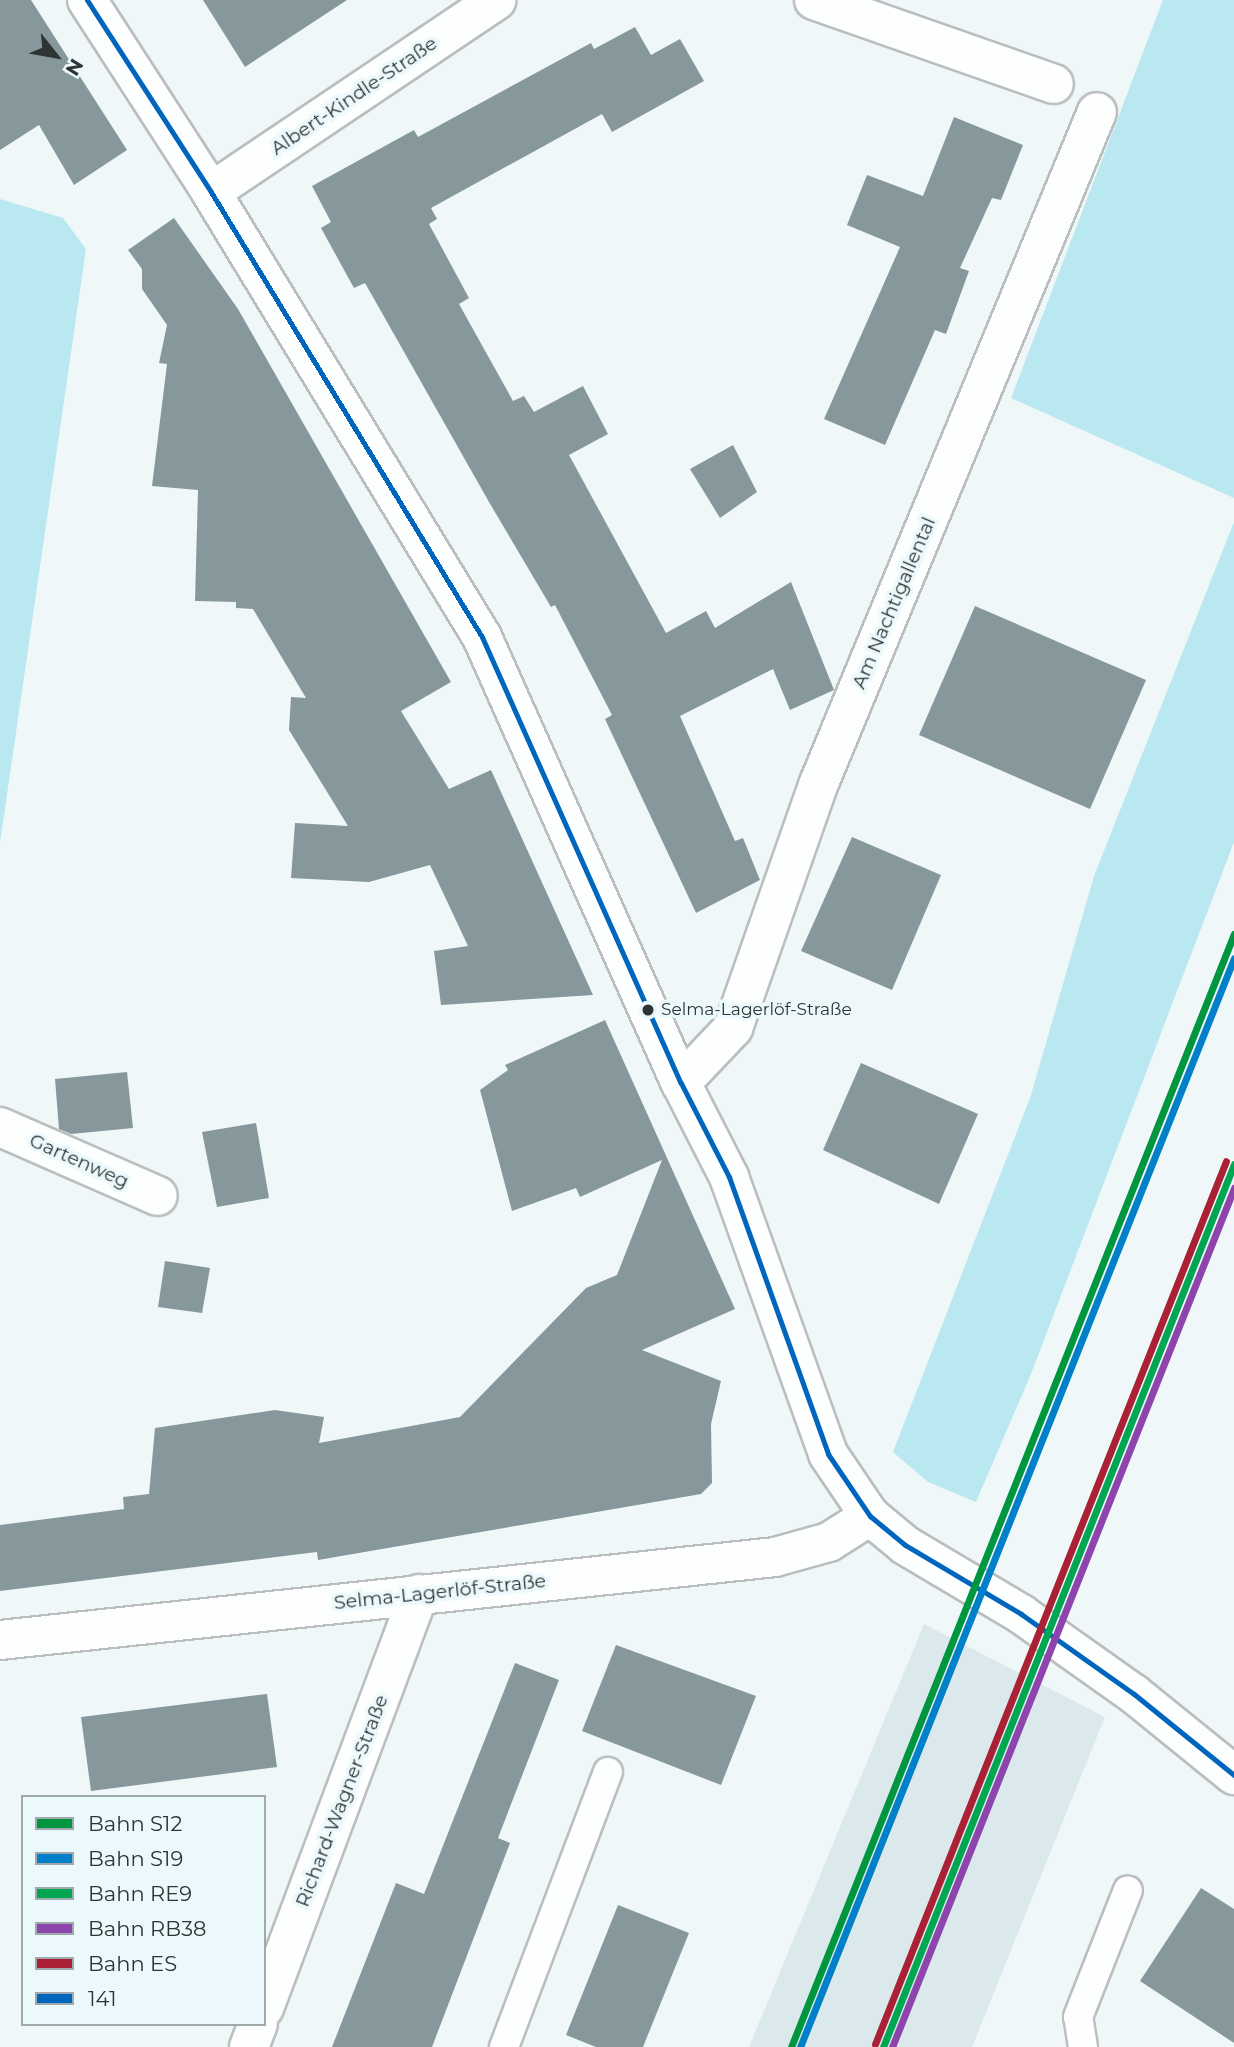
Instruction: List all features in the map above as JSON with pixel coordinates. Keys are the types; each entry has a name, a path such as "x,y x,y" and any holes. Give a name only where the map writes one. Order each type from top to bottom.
{"street":[{"path":"87,0 211,192 482,637 681,1083 729,1177 828,1454 870,1516 905,1545 1021,1614 1134,1694 1234,1775"},
{"name":"Albert-Kindle-Straße","path":"211,192 497,0"},
{"path":"814,0 1054,84"},
{"name":"Am Nachtigallental","path":"681,1083 733,1028 819,783 1097,112"},
{"name":"Gartenweg","path":"0,1127 158,1196"},
{"name":"Selma-Lagerlöf-Straße","path":"0,1640 775,1558 830,1542 870,1516"},
{"name":"Richard-Wagner-Straße","path":"266,2003 419,1594"},
{"path":"250,2047 257,2026"}],"lane":[{"path":"504,2047 608,1772"},
{"path":"1083,2047 1079,2017 1129,1890"}],"shaded area":[{"path":"1163,0 1234,0 1234,498 1011,398"},
{"path":"0,199 63,218 86,249 0,843"},
{"path":"1234,522 1234,842 1031,1374 976,1502 928,1482 893,1452 1031,1095 1094,876"},
{"path":"924,1624 1105,1717 972,2047 749,2047"}],"building":[{"path":"0,0 31,0 127,150 74,185 39,125 0,150"},
{"path":"203,0 347,0 245,67"},
{"path":"635,27 651,55 680,39 704,81 612,132 602,114 431,208 437,219 429,224 469,298 459,304 513,401 524,396 534,412 583,386 608,434 569,455 666,633 706,611 715,628 791,582 834,690 790,710 773,669 680,716 735,841 743,838 760,880 696,913 605,719 612,715 555,605 551,607 489,502 365,283 354,288 321,228 331,222 312,186 414,130 418,137 591,43 594,49"},
{"path":"954,117 1023,145 1001,200 992,198 960,268 969,271 946,334 935,330 885,445 824,419 900,247 847,225 867,175 923,196"},
{"path":"174,218 238,309 451,682 401,711 449,789 491,770 593,995 441,1005 434,951 468,946 430,865 369,882 291,878 295,823 348,826 289,730 291,697 306,698 253,609 236,608 236,602 195,601 198,490 152,486 167,364 159,363 167,325 142,289 142,269 128,250"},
{"path":"733,445 757,492 720,518 690,469"},
{"path":"975,606 1146,680 1090,809 919,735"},
{"path":"852,837 941,875 892,990 801,951"},
{"path":"605,1020 735,1309 642,1350 721,1381 711,1424 712,1483 701,1494 318,1560 317,1552 0,1591 0,1525 124,1509 123,1497 149,1494 155,1428 275,1410 324,1417 319,1443 460,1417 586,1288 617,1275 662,1160 580,1197 576,1188 512,1211 480,1090 508,1070 505,1065"},
{"path":"861,1063 978,1114 939,1204 823,1150"},
{"path":"127,1072 133,1128 71,1134 59,1129 55,1079"},
{"path":"256,1123 269,1198 217,1207 202,1132"},
{"path":"165,1261 210,1268 202,1313 158,1307"},
{"path":"616,1645 756,1696 721,1785 582,1731"},
{"path":"515,1663 559,1680 498,1838 510,1843 432,2047 332,2047 396,1883 424,1894"},
{"path":"267,1694 277,1767 91,1791 81,1717"},
{"path":"1201,1888 1234,1909 1234,2043 1140,1981"},
{"path":"618,1905 689,1933 643,2047 596,2047 566,2035"}],"rail line":[{"name":"S12","path":"791,2047 1234,934"},
{"name":"S19","path":"800,2047 1234,958"},
{"name":"ES","path":"875,2044 1226,1161"},
{"name":"RE9","path":"883,2047 1234,1164"},
{"name":"RB38","path":"892,2047 1234,1188"}],"transit line":[{"name":"141","path":"87,0 211,192 482,637 681,1083 729,1177 828,1454 870,1516 905,1545 1021,1614 1134,1694 1234,1775"}],"place":[{"name":"Selma-Lagerlöf-Straße","path":"648,1010"}]}
